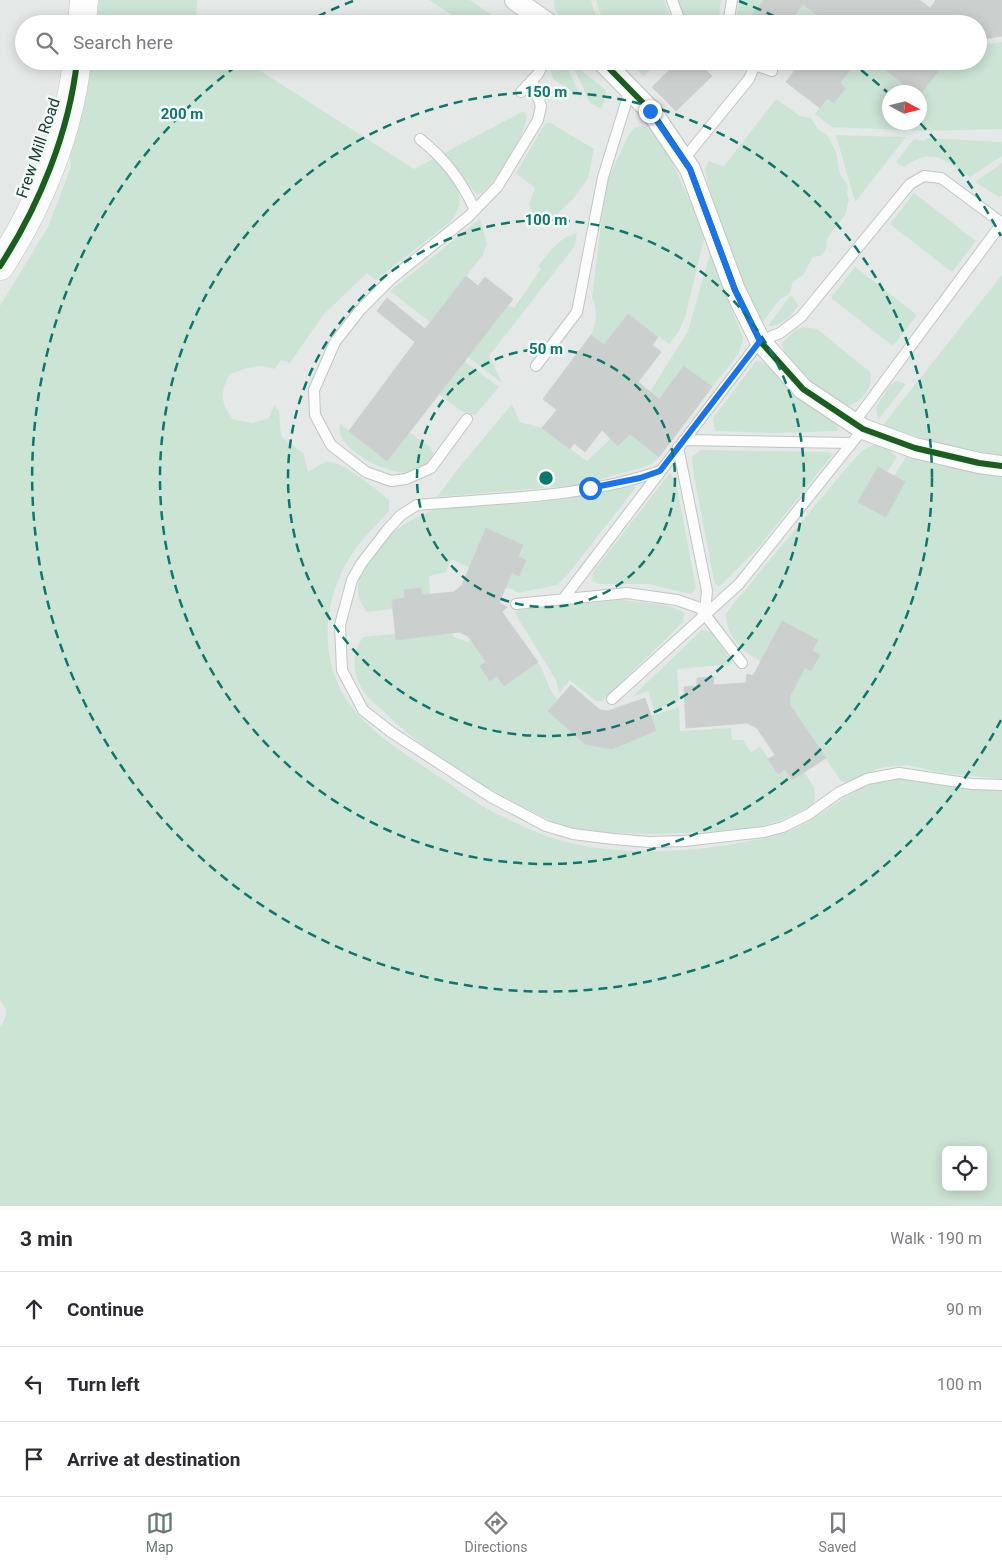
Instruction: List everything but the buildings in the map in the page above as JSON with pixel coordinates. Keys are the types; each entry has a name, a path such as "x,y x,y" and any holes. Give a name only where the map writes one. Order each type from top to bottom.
{"street":[{"path":"83,15 84,0"},
{"path":"515,0 536,15"},
{"name":"Frew Mill Road","path":"0,266 30,215 48,172 63,127 75,70"},
{"path":"611,70 650,111 684,159 690,169 735,290 760,341 803,389 856,432 979,464 1002,466"}],"lane":[{"path":"672,0 678,15"},
{"path":"730,15 732,0"},
{"path":"521,92 539,70"},
{"path":"684,159 749,79 751,70"},
{"path":"467,418 431,468 406,479 390,480 366,472 331,445 315,415 314,390 335,342 361,309 392,278 428,251 475,210 498,186 538,120 541,106 532,80"},
{"path":"536,366 577,312 603,177 630,90"},
{"path":"420,139 441,155 463,185 475,210"},
{"path":"564,598 760,341 780,333 801,316 910,184 924,176 941,178 1002,222 856,432 738,584 612,699"},
{"path":"681,444 856,432"},
{"path":"681,444 707,591 705,613"},
{"path":"660,471 640,478 590,488 538,495 417,505 401,514 375,544 352,580 340,626 342,670 363,710 437,763 491,797 546,826 573,834 613,839 649,842 675,841 764,832 783,827 809,814 838,793 867,779 899,773 972,784 1002,785"},
{"path":"516,604 627,593 656,596 700,608 742,663"}],"green space":[{"path":"99,0 197,0 196,15 98,15"},
{"path":"429,0 470,0 492,15 452,15"},
{"path":"554,0 591,0 595,15 559,15 555,8"},
{"path":"596,0 664,0 670,15 601,15"},
{"path":"677,0 721,0 719,15 683,15"},
{"path":"740,0 764,0 752,15 737,15"},
{"path":"803,4 815,14 814,15 795,15"},
{"path":"1002,42 1002,129 924,131 901,130 927,130 927,86 940,70 987,70 987,44"},
{"path":"89,70 259,70 414,169 435,158 453,181 457,188 459,204 450,222 376,280 367,273 323,315 290,363 281,360 275,369 258,366 230,374 224,386 223,401 232,419 252,423 269,418 274,405 279,411 281,436 304,454 308,472 325,462 332,462 358,476 389,500 389,511 350,557 334,593 329,613 328,632 329,652 333,671 340,689 351,706 370,727 380,736 482,806 542,835 561,841 595,848 672,851 725,846 790,831 848,796 878,782 895,779 913,779 964,788 1002,790 1002,1206 0,1206 0,1027 6,1010 0,1000 0,306 48,227 71,167 70,156 80,120"},
{"path":"568,70 582,98 553,79 551,71"},
{"path":"575,70 583,70 606,90 602,109 590,103"},
{"path":"637,70 650,70 643,76"},
{"path":"850,70 886,70 905,85 882,85 882,129 832,127 815,114 827,98 835,103 846,88 840,83"},
{"path":"776,99 800,116 811,118 818,129 828,136 836,152 840,174 848,186 849,200 845,215 827,238 826,250 820,256 813,257 803,275 793,282 789,295 781,298 763,321 760,321 734,263 708,185 705,169 709,161 722,166 725,165"},
{"path":"524,111 527,116 525,125 515,148 492,182 477,195 444,153"},
{"path":"549,122 594,149 588,178 574,198 550,221 538,222 529,205 535,188 516,173 545,124"},
{"path":"643,126 653,130 663,142 705,234 686,314 679,331 669,344 628,314 604,345 591,335 596,316 592,296 606,184 627,138 635,127"},
{"path":"836,135 900,137 906,137 855,202"},
{"path":"927,138 1002,142 1002,156 970,177 953,165 938,158 923,158 904,167 896,162 914,139 924,141"},
{"path":"1002,163 1002,196 999,197 975,182"},
{"path":"914,193 976,241 952,272 890,224"},
{"path":"480,219 487,244 482,256 430,322 390,291"},
{"path":"577,233 574,247 489,356 502,383 468,357 508,306 514,308 541,269 538,266 551,251 560,241"},
{"path":"710,254 743,338 742,345 731,364 712,387 684,366 659,398 650,392 688,331"},
{"path":"855,267 917,315 893,346 831,298"},
{"path":"1002,275 1002,456 933,442 883,425"},
{"path":"791,295 798,305 796,309 777,325 768,326"},
{"path":"804,327 817,329 870,372 869,386 865,394 858,401 849,405 831,398 798,371 784,351 782,343 796,330"},
{"path":"464,361 499,387 475,415 461,411 439,394"},
{"path":"756,361 764,363 802,400 838,426 837,431 777,433 715,431 713,418"},
{"path":"897,381 906,384 878,420 876,407 890,385"},
{"path":"512,404 520,422 542,428 587,461 622,428 659,457 653,463 643,467 580,485 437,497"},
{"path":"340,424 387,461 409,432 430,447 433,453 427,465 417,471 388,470 373,464 348,446 340,435"},
{"path":"876,444 889,450 897,457 887,472 878,467 859,502 886,517 905,482 894,476 906,457 1002,477 1002,779 942,773 908,765 880,768 845,783 841,781 790,705 790,696 805,667 812,671 820,655 812,651 818,640 782,621 761,661 754,658 736,642 726,621 726,613 848,466 863,450"},
{"path":"701,450 829,452 833,454 759,547 720,586 717,586 714,581 693,470 692,456"},
{"path":"670,473 676,483 696,588 691,594 648,584 600,584 592,581 593,572"},
{"path":"630,486 636,487 569,573 557,585 518,593 512,589 505,588 512,572 519,576 525,560 518,557 523,545 487,528 470,568 451,559 446,572 429,576 430,594 422,595 421,588 404,590 405,598 392,600 393,609 366,612 359,599 358,591 361,576 367,562 389,536 417,517 446,507 552,499"},
{"path":"621,600 671,607 684,613 683,622 602,701 596,701 570,680 559,693 556,680 515,613 518,610"},
{"path":"702,630 711,632 733,664 677,669 679,701 654,710 648,691 632,697"},
{"path":"452,633 454,637 467,642 471,640 486,662 480,666 490,680 497,676 504,686 538,662 551,691 558,700 548,711 585,744 611,749 656,732 651,716 679,707 680,731 731,728 732,740 743,740 751,753 760,746 778,773 785,769 792,780 804,772 814,787 815,801 810,806 772,823 754,827 701,832 636,834 588,831 561,825 549,820 451,766 399,726 366,695 360,685 354,664 356,651 363,637 395,634 396,640"}],"cycle path":[{"path":"0,266 27,219 50,168 67,115 76,70"},
{"path":"611,70 651,111 690,169 735,290 760,341 803,389 863,429 915,448 979,463 1002,466"}],"route":[{"path":"590,488 640,478 660,471 760,341 735,290 690,169 650,111"}]}
